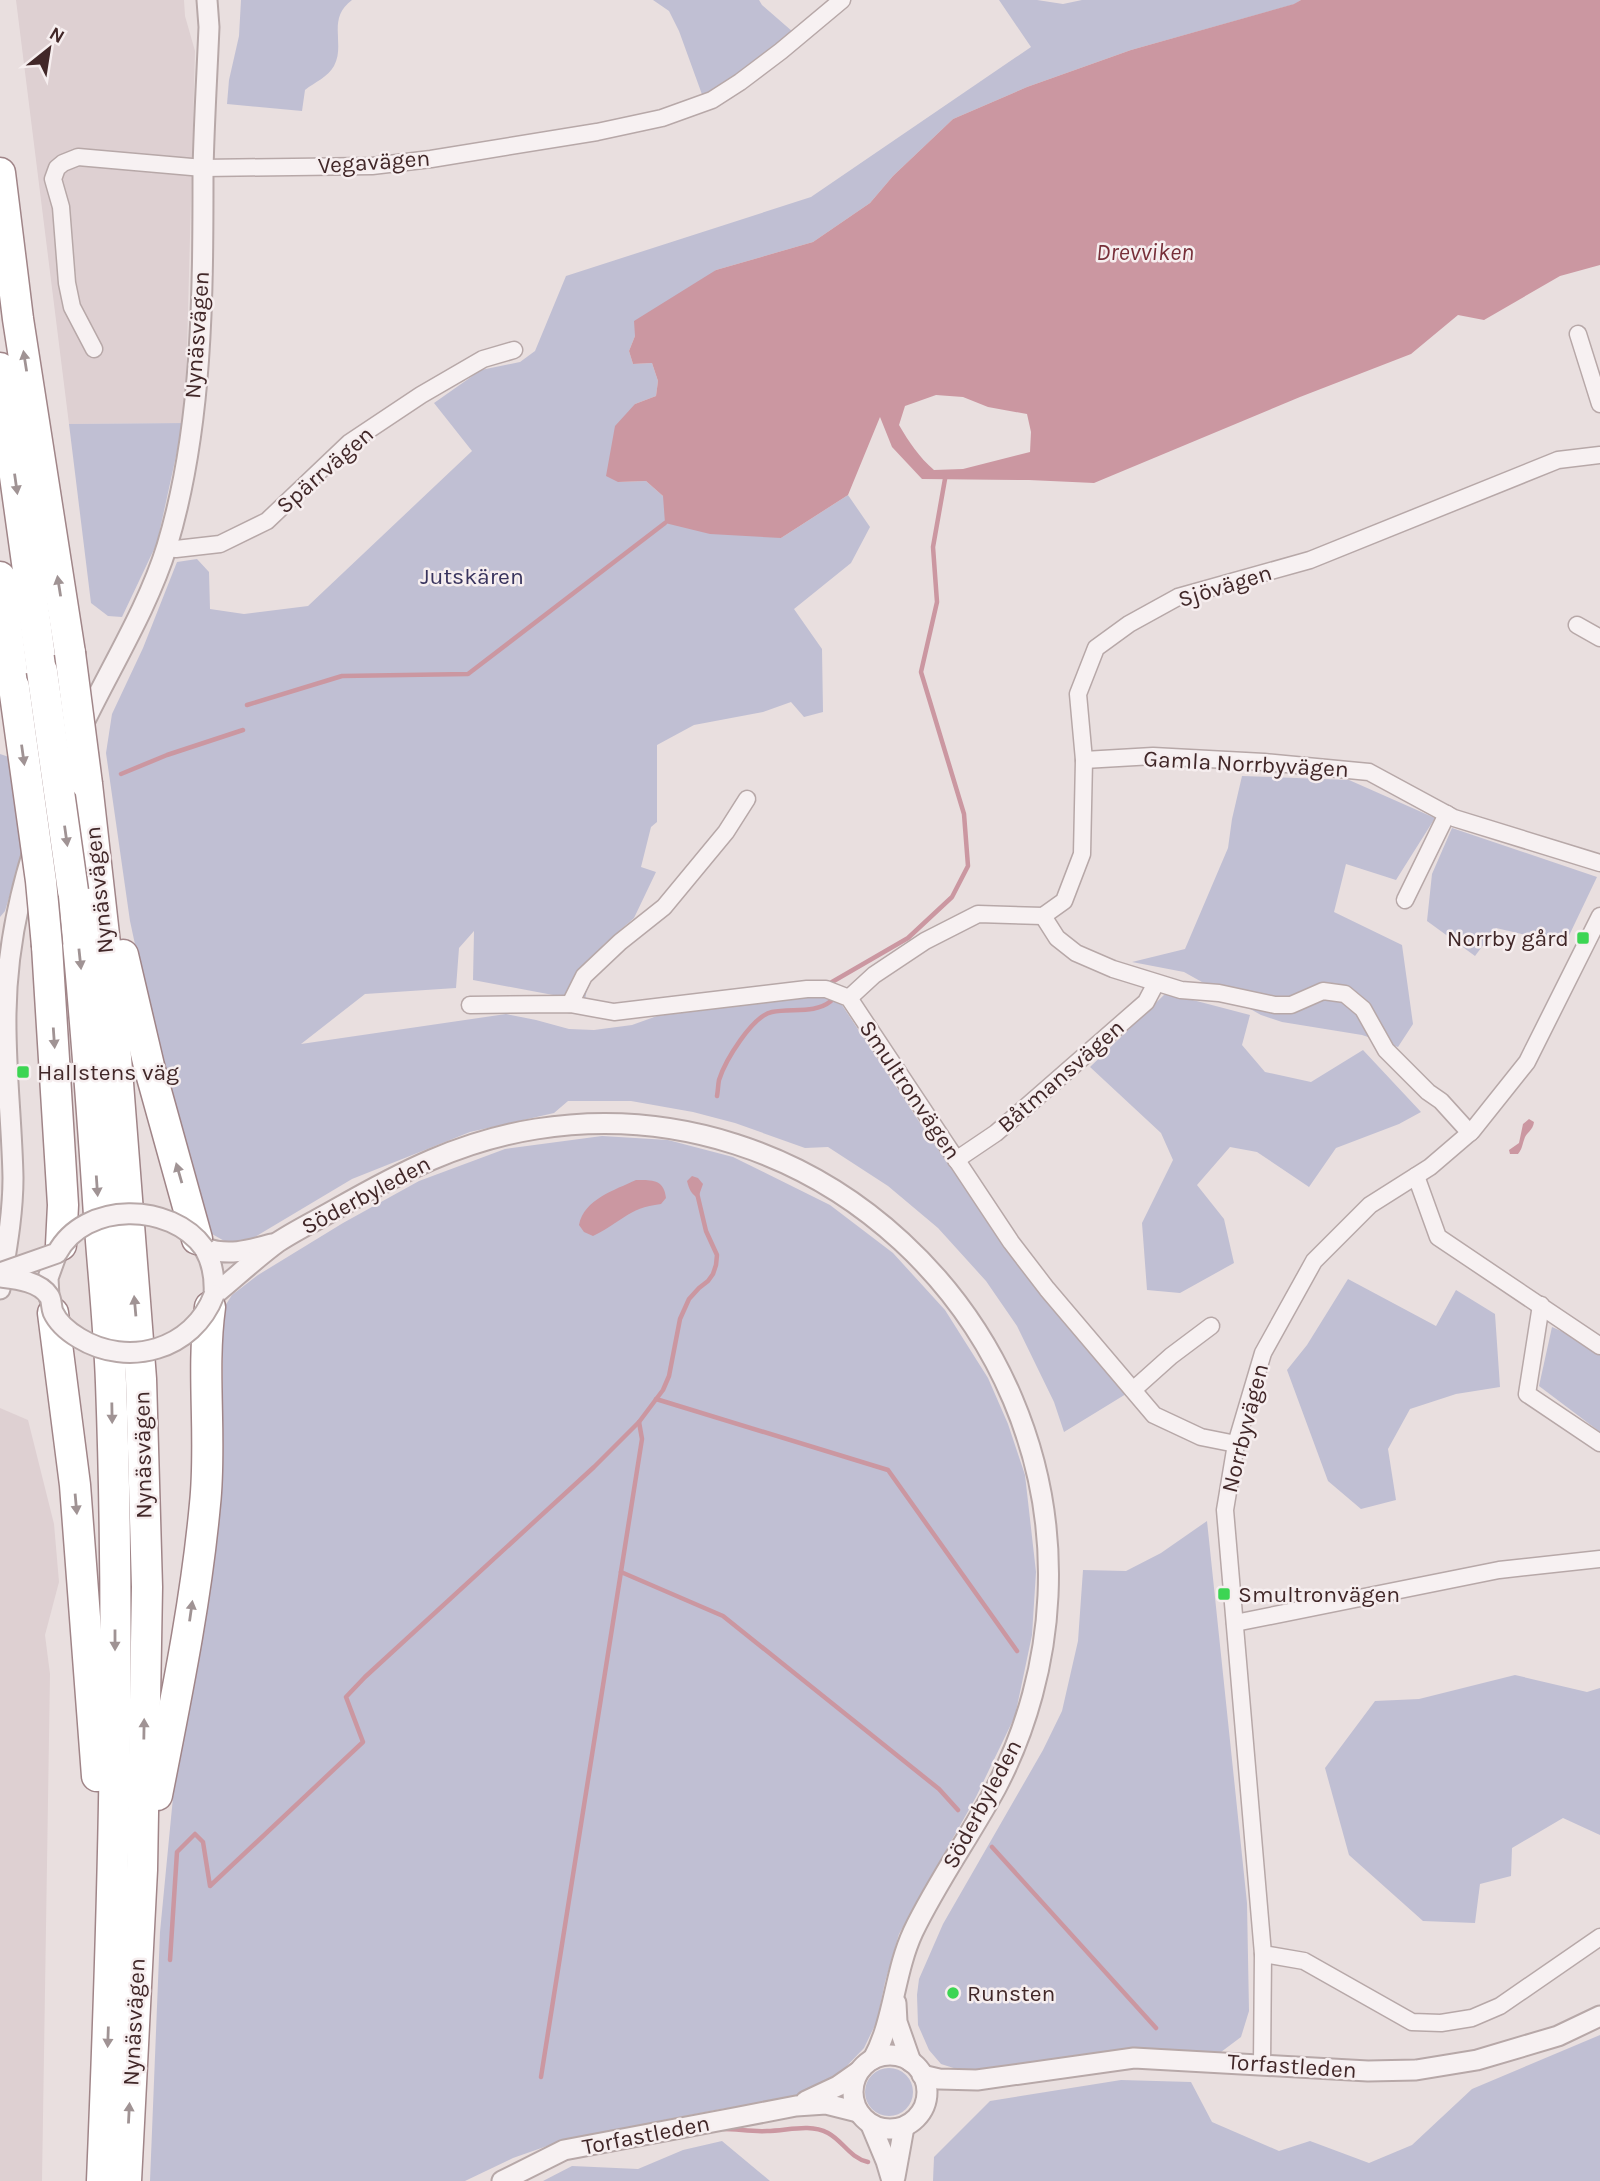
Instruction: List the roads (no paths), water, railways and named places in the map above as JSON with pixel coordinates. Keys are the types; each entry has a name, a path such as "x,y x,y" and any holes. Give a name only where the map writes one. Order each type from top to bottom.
{"highway":[{"name":"Nynäsvägen","path":"0,173 18,319 100,862 141,1379 147,1587 142,1870 126,2181"},
{"name":"Nynäsvägen","path":"0,368 73,891 85,1008 111,1381 115,1731 102,2181"},
{"path":"0,577 41,881 47,946 63,1205 59,1249"},
{"path":"100,862 135,1014 201,1243"},
{"path":"142,1870 186,1649 205,1504 208,1456 206,1329 212,1301"},
{"path":"51,1305 77,1511 110,1969"}],"street":[{"name":"Nynäsvägen","path":"0,1289 12,1212 13,1178 6,1014 6,940 39,828 68,758 154,579 166,548 187,460 196,372 204,217 209,27 207,0"},
{"name":"Vegavägen","path":"94,349 72,307 67,283 61,207 53,179 57,168 63,163 78,157 204,168 372,166 555,139 662,118 712,100 740,82 842,0"},
{"path":"1578,334 1600,404"},
{"name":"Spärrvägen","path":"166,548 176,550 220,544 267,521 349,443 421,395 483,359 514,350"},
{"name":"Sjövägen","path":"1043,916 1064,901 1082,854 1084,760 1078,694 1096,648 1129,624 1178,597 1310,561 1558,460 1600,455"},
{"path":"1577,625 1600,638"},
{"name":"Gamla Norrbyvägen","path":"1084,760 1153,756 1264,761 1368,772 1454,818 1600,863"},
{"path":"570,1004 583,976 664,907 726,832 747,799"},
{"path":"1405,900 1447,814"},
{"path":"849,998 874,975 925,941 978,914 1043,916 1057,938 1076,953 1113,969 1181,990 1219,993 1275,1005 1291,1005 1323,991 1345,994 1363,1009 1386,1050 1428,1092 1441,1101 1470,1133"},
{"name":"Norrbyvägen","path":"1262,2064 1263,1954 1225,1510 1236,1444 1264,1353 1314,1261 1370,1205 1416,1176 1470,1133 1527,1062 1600,916"},
{"name":"Båtmansvägen","path":"956,1160 996,1133 1146,1002 1156,983"},
{"name":"Smultronvägen","path":"470,1005 570,1004 614,1012 807,989 826,989 849,998 1011,1242 1047,1289 1154,1415 1201,1437 1236,1444"},
{"name":"Söderbyleden","path":"212,1301 279,1242 406,1170 477,1143 534,1129 625,1123 691,1133 756,1152 814,1179 870,1213 944,1284 999,1368 1027,1434 1046,1527 1049,1562 1045,1634 1040,1667 1012,1754 915,1929 900,1966 880,2047 866,2066"},
{"path":"1416,1176 1438,1237 1600,1346"},
{"path":"123,1214 153,1216 184,1228 201,1243 213,1267 215,1279 212,1301 194,1328 173,1342 148,1350 123,1353 94,1346 80,1339 67,1330 51,1305 27,1282 0,1275 59,1249 84,1226 109,1216 123,1214"},
{"name":"Söderbyleden","path":"201,1243 219,1253 234,1253 279,1242"},
{"path":"51,1305 48,1278 59,1249"},
{"path":"1541,1305 1527,1394 1600,1443"},
{"path":"1133,1390 1171,1356 1211,1326"},
{"path":"1235,1623 1499,1570 1600,1559"},
{"path":"1263,1954 1304,1961 1412,2022 1441,2023 1472,2018 1500,2006 1600,1937"},
{"name":"Söderbyleden","path":"895,1988 897,2022 917,2068"},
{"name":"Torfastleden","path":"917,2068 939,2079 977,2080 1134,2058 1368,2071 1416,2070 1477,2060 1558,2036 1600,2016"},
{"path":"865,2119 882,2129 893,2130 913,2121 921,2113 927,2093 917,2068 892,2055 866,2066 853,2088 853,2097 886,2161 893,2181"},
{"name":"Torfastleden","path":"796,2106 838,2086 866,2066"},
{"name":"Torfastleden","path":"925,2103 977,2080"},
{"name":"Torfastleden","path":"502,2181 564,2150 796,2106 826,2104 844,2107 865,2119"},
{"path":"893,2181 904,2127"}],"water":[{"name":"Drevviken","path":"1301,0 1600,0 1600,265 1560,276 1484,320 1458,315 1411,354 1094,483 922,479 892,447 880,417 848,495 781,538 710,534 665,523 663,496 646,481 618,482 606,476 615,426 635,404 656,396 658,381 652,363 633,364 629,351 635,336 634,321 716,270 813,242 870,203 893,176 953,119 1027,87 1131,50","holes":["936,395 963,397 988,407 1027,414 1031,432 1030,452 963,469 934,470 915,449 899,425 905,406"]},
{"path":"1529,1119 1534,1122 1520,1151 1518,1154 1510,1154 1509,1150 1519,1143 1523,1124"},
{"path":"692,1176 703,1184 698,1198 692,1193 687,1181"},
{"path":"636,1180 660,1184 666,1198 661,1204 632,1212 593,1236 584,1232 579,1225 587,1208 602,1196"}],"waterway":[{"path":"832,982 908,938 952,897 968,866 964,814 921,672 937,602 933,547 945,479"},
{"path":"247,705 342,676 468,674 665,523"},
{"path":"121,774 167,755 243,730"},
{"path":"717,1096 719,1080 727,1062 740,1040 764,1015 818,1008 831,1001"},
{"path":"170,1960 177,1852 195,1834 203,1842 210,1886 363,1742 346,1697 594,1467 639,1422 663,1390 669,1376 680,1319 689,1299 708,1281 716,1265 717,1255 706,1231 697,1193"},
{"path":"656,1399 888,1470 1017,1651"},
{"path":"541,2077 642,1439 639,1422"},
{"path":"621,1572 723,1616 939,1789 958,1810"},
{"path":"992,1847 1156,2028"},
{"path":"723,2129 761,2131 813,2128 833,2136 856,2157 868,2162"}],"place":[{"name":"Norrby gård","path":"1583,938"},
{"name":"Hallstens väg","path":"23,1072"},
{"name":"Smultronvägen","path":"1224,1594"},
{"name":"Runsten","path":"953,1993"}],"park label":[{"name":"Jutskären","path":"472,576"}]}
